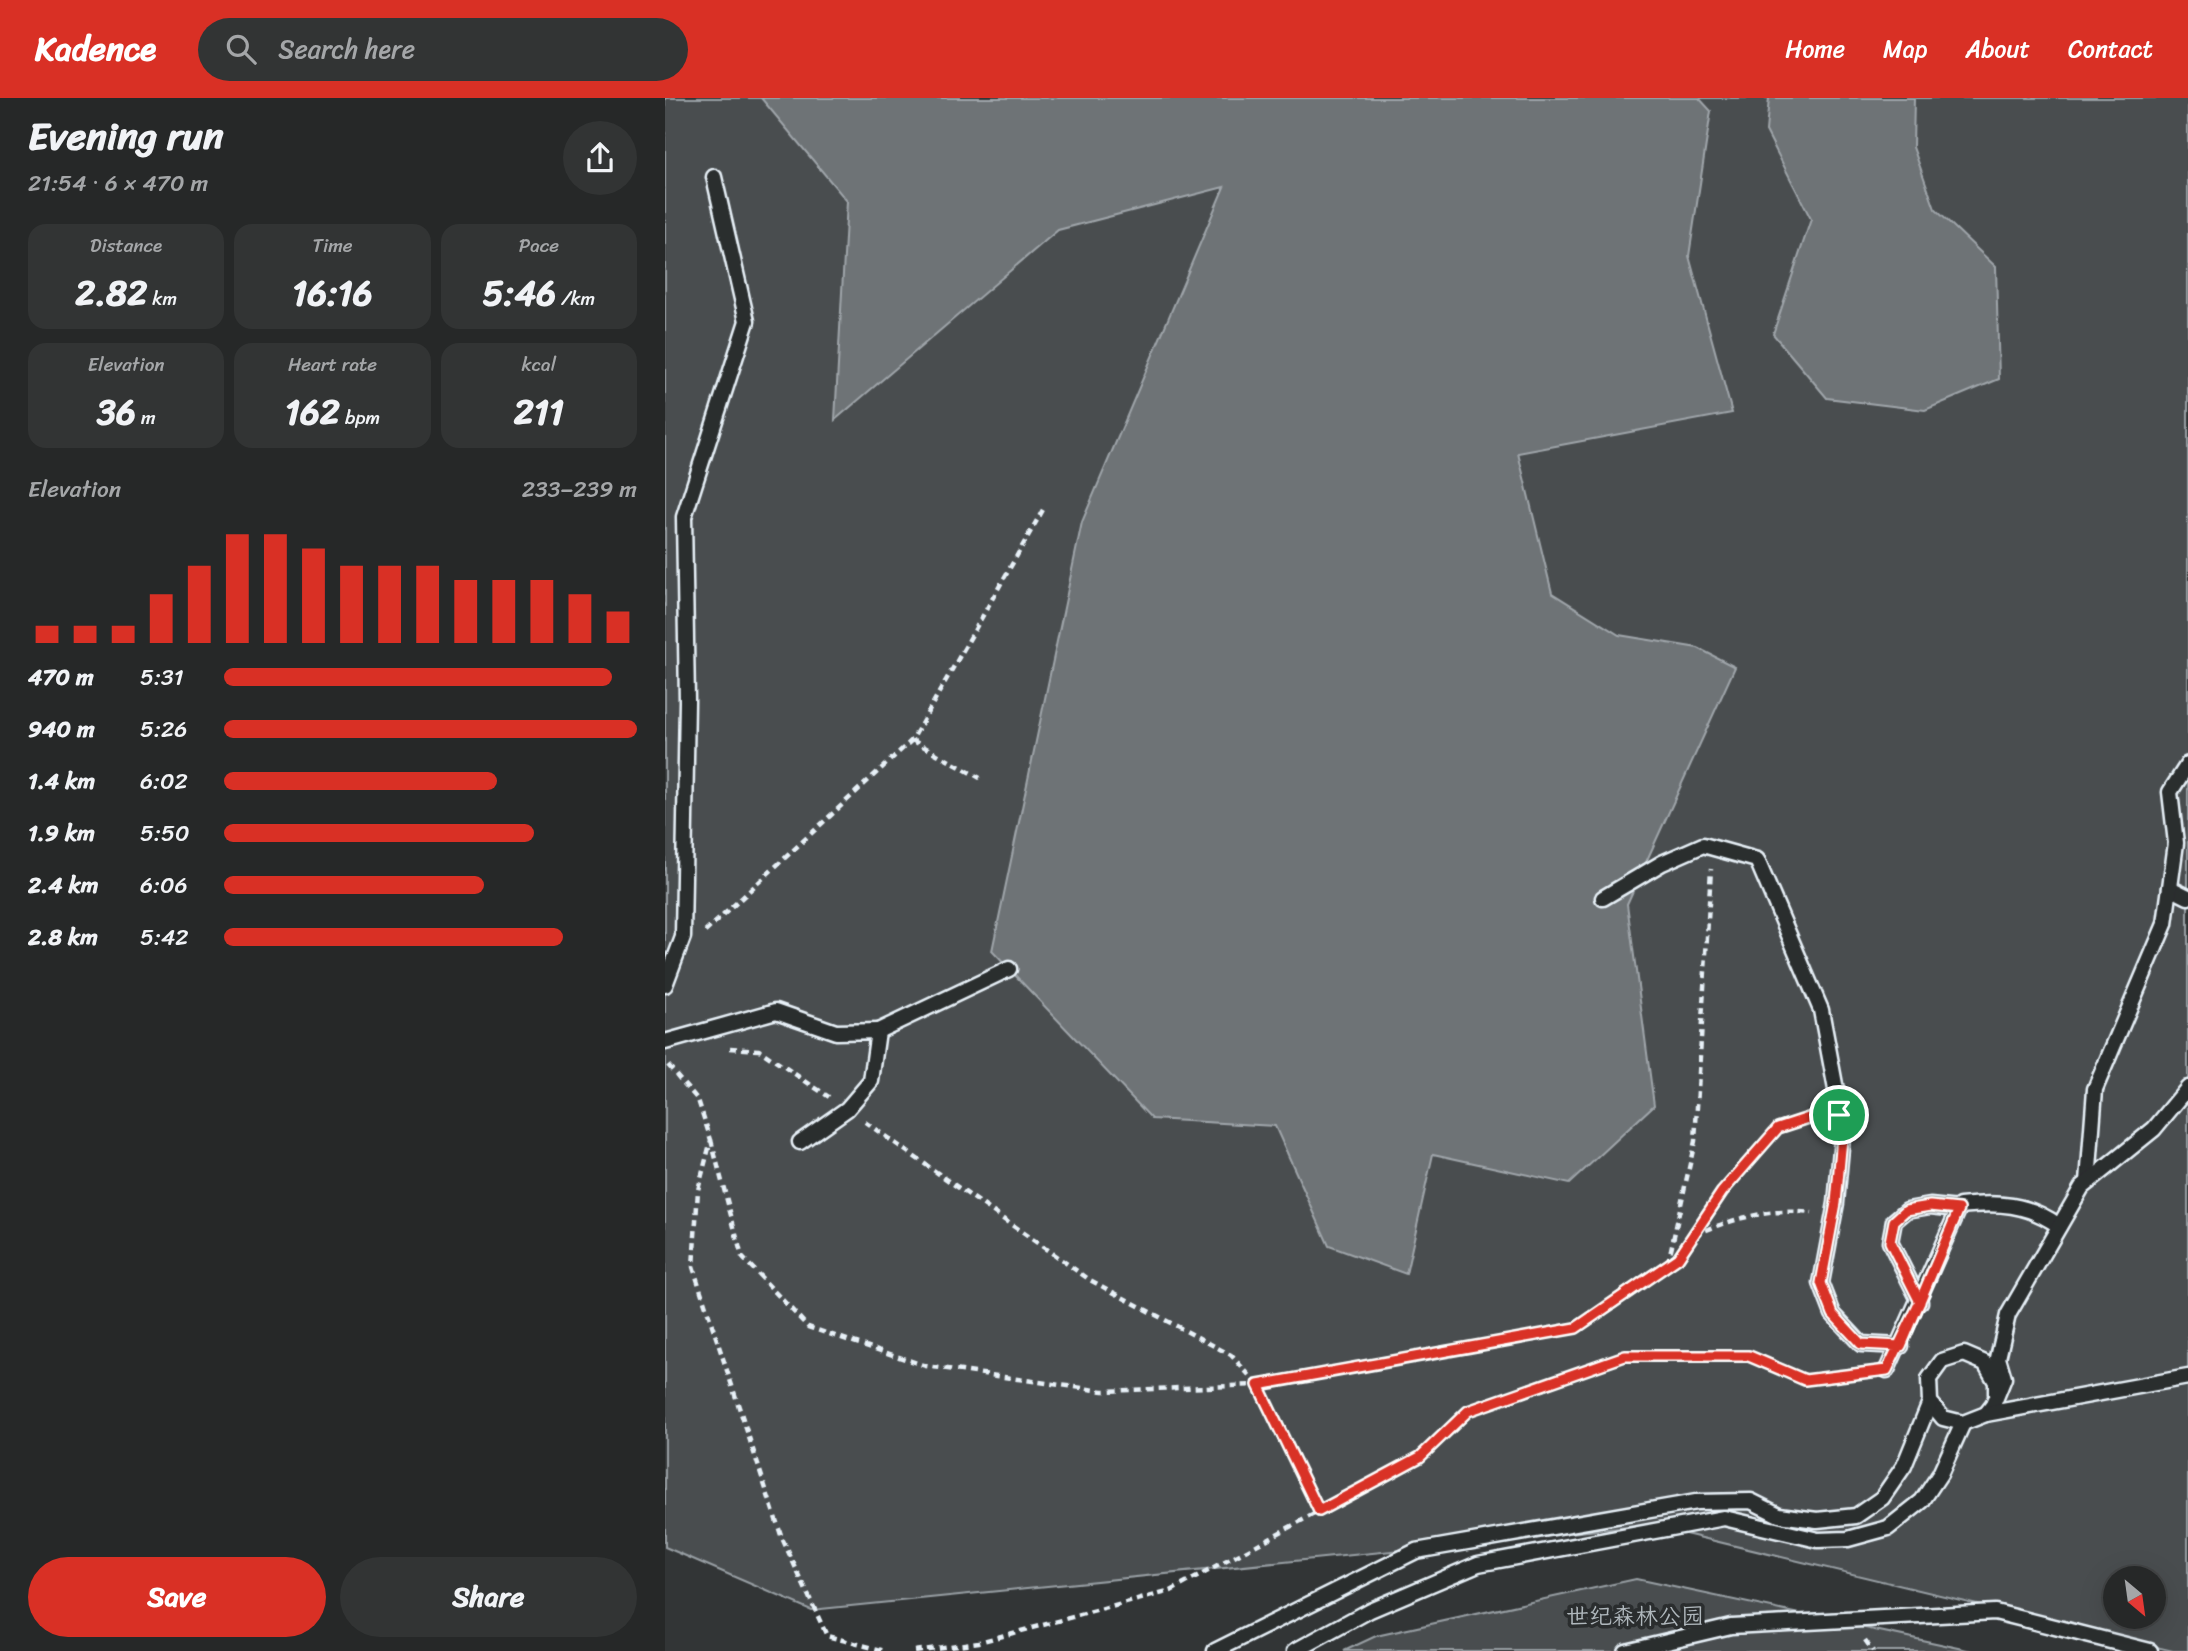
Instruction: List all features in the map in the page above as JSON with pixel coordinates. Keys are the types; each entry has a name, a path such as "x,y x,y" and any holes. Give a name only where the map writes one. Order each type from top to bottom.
{"lane":[{"path":"665,985 683,937 687,701 684,517 747,321 714,177"},
{"path":"2088,1182 2095,1089 2165,924 2176,843 2170,792 2188,764"},
{"path":"1603,898 1663,863 1703,845 1757,860 1821,1010 1843,1127 1833,1216 1821,1283 1833,1314 1861,1344 1901,1346"},
{"path":"2170,888 2188,897"},
{"path":"665,1042 776,1011 836,1032 878,1031 1009,969"},
{"path":"800,1142 847,1110 871,1081 878,1031"},
{"path":"1986,1414 2004,1378 1998,1358 2008,1315 2059,1226 2088,1182 2154,1129 2188,1088"},
{"path":"1887,1370 1901,1346 1960,1206 1993,1202 2014,1205 2041,1213 2059,1226"},
{"path":"1920,1302 1890,1242 1894,1221 1906,1210 1930,1206 1959,1209"},
{"path":"1215,1651 1416,1551 1696,1502 1751,1502 1779,1515 1817,1520 1856,1516 1882,1498 1904,1466 1930,1402 1929,1379 1942,1361 1964,1354 1985,1363 1996,1382 1996,1394"},
{"path":"1930,1402 1943,1418 1963,1423 1986,1414 2188,1377"},
{"path":"1294,1651 1370,1610 1478,1564 1724,1518 1818,1541 1848,1539 1888,1528 1922,1501 1940,1474 1963,1423"},
{"path":"1625,1651 1731,1626 1995,1612 2150,1651"}],"path":[{"path":"703,934 912,740 1044,508"},
{"path":"912,740 980,778"},
{"path":"1668,1264 1695,1141 1712,848"},
{"path":"720,1048 759,1050 1090,1280 1231,1355 1258,1385 1319,1511"},
{"path":"665,1064 671,1065 698,1100 742,1257 808,1327 926,1366 1103,1391 1258,1385 1576,1328 1678,1258 1722,1192 1778,1128 1827,1112 1839,1115"},
{"path":"711,1140 698,1190 693,1267 782,1538 827,1636 885,1651"},
{"path":"1692,1236 1722,1223 1783,1210 1833,1216"},
{"path":"914,1651 979,1642 1171,1591 1420,1457 1468,1411 1625,1356 1749,1356 1805,1380 1887,1370"}],"green space":[{"path":"665,98 2188,98 2188,1651 2173,1651 1648,1525 811,1610 665,1547"},
{"name":"世纪森林公园","path":"1636,1579 1973,1651 1344,1651 1376,1636"}],"shaded area":[{"path":"761,98 1699,98 1711,111 1689,256 1732,413 1518,453 1552,593 1619,635 1698,648 1735,667 1627,904 1654,1105 1569,1184 1433,1154 1406,1274 1329,1246 1275,1126 1152,1119 992,951 1082,522 1224,187 1058,230 835,420 847,201"},
{"path":"1769,98 1914,98 1913,147 1935,209 1996,267 1999,379 1925,410 1827,398 1773,334 1811,219 1766,131"}],"route":[{"path":"1839,1115 1827,1112 1778,1128 1722,1192 1678,1258 1576,1328 1258,1385 1319,1511 1420,1457 1468,1411 1625,1356 1749,1356 1805,1380 1887,1370 1901,1346 1920,1302 1890,1242 1894,1221 1906,1210 1930,1206 1959,1209 1932,1275 1901,1346 1861,1344 1833,1314 1821,1283 1836,1203 1843,1127 1839,1115"}]}
